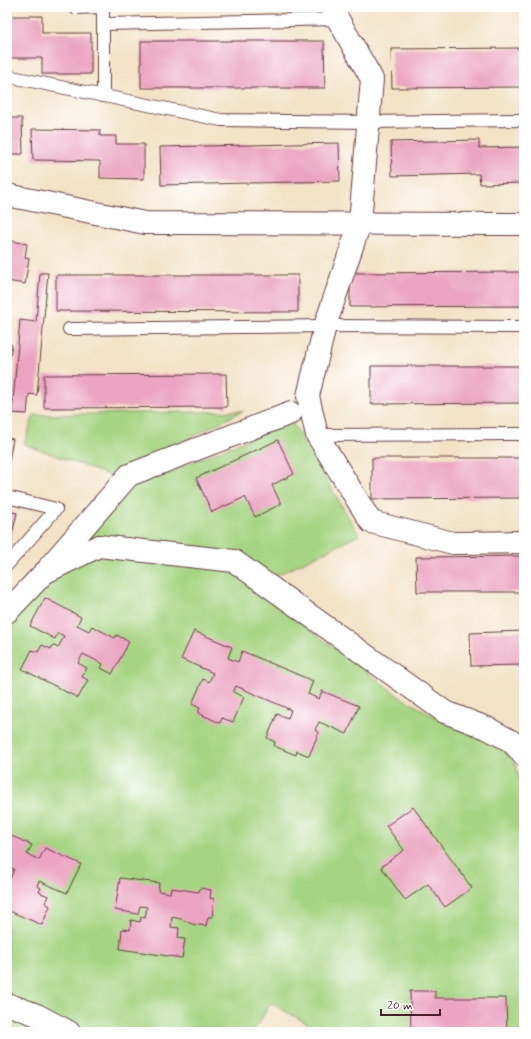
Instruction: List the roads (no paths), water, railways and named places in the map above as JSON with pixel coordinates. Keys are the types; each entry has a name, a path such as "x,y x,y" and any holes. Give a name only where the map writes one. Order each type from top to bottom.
{"street":[{"path":"334,13 372,79 360,223 325,326 308,396 317,435 371,522 453,543 524,542"},
{"path":"7,195 146,223 524,224"},
{"path":"7,612 44,573 129,475 291,413"},
{"path":"44,573 99,546 234,561 445,712 487,728 511,741 524,755"},
{"path":"7,1004 37,1015 69,1032"}],"lane":[{"path":"75,7 103,7 103,96"},
{"path":"103,24 334,13"},
{"path":"7,76 221,120 369,122 524,120"},
{"path":"69,328 325,326 524,327"},
{"path":"317,435 524,434"},
{"path":"7,497 56,509 7,565"}]}
